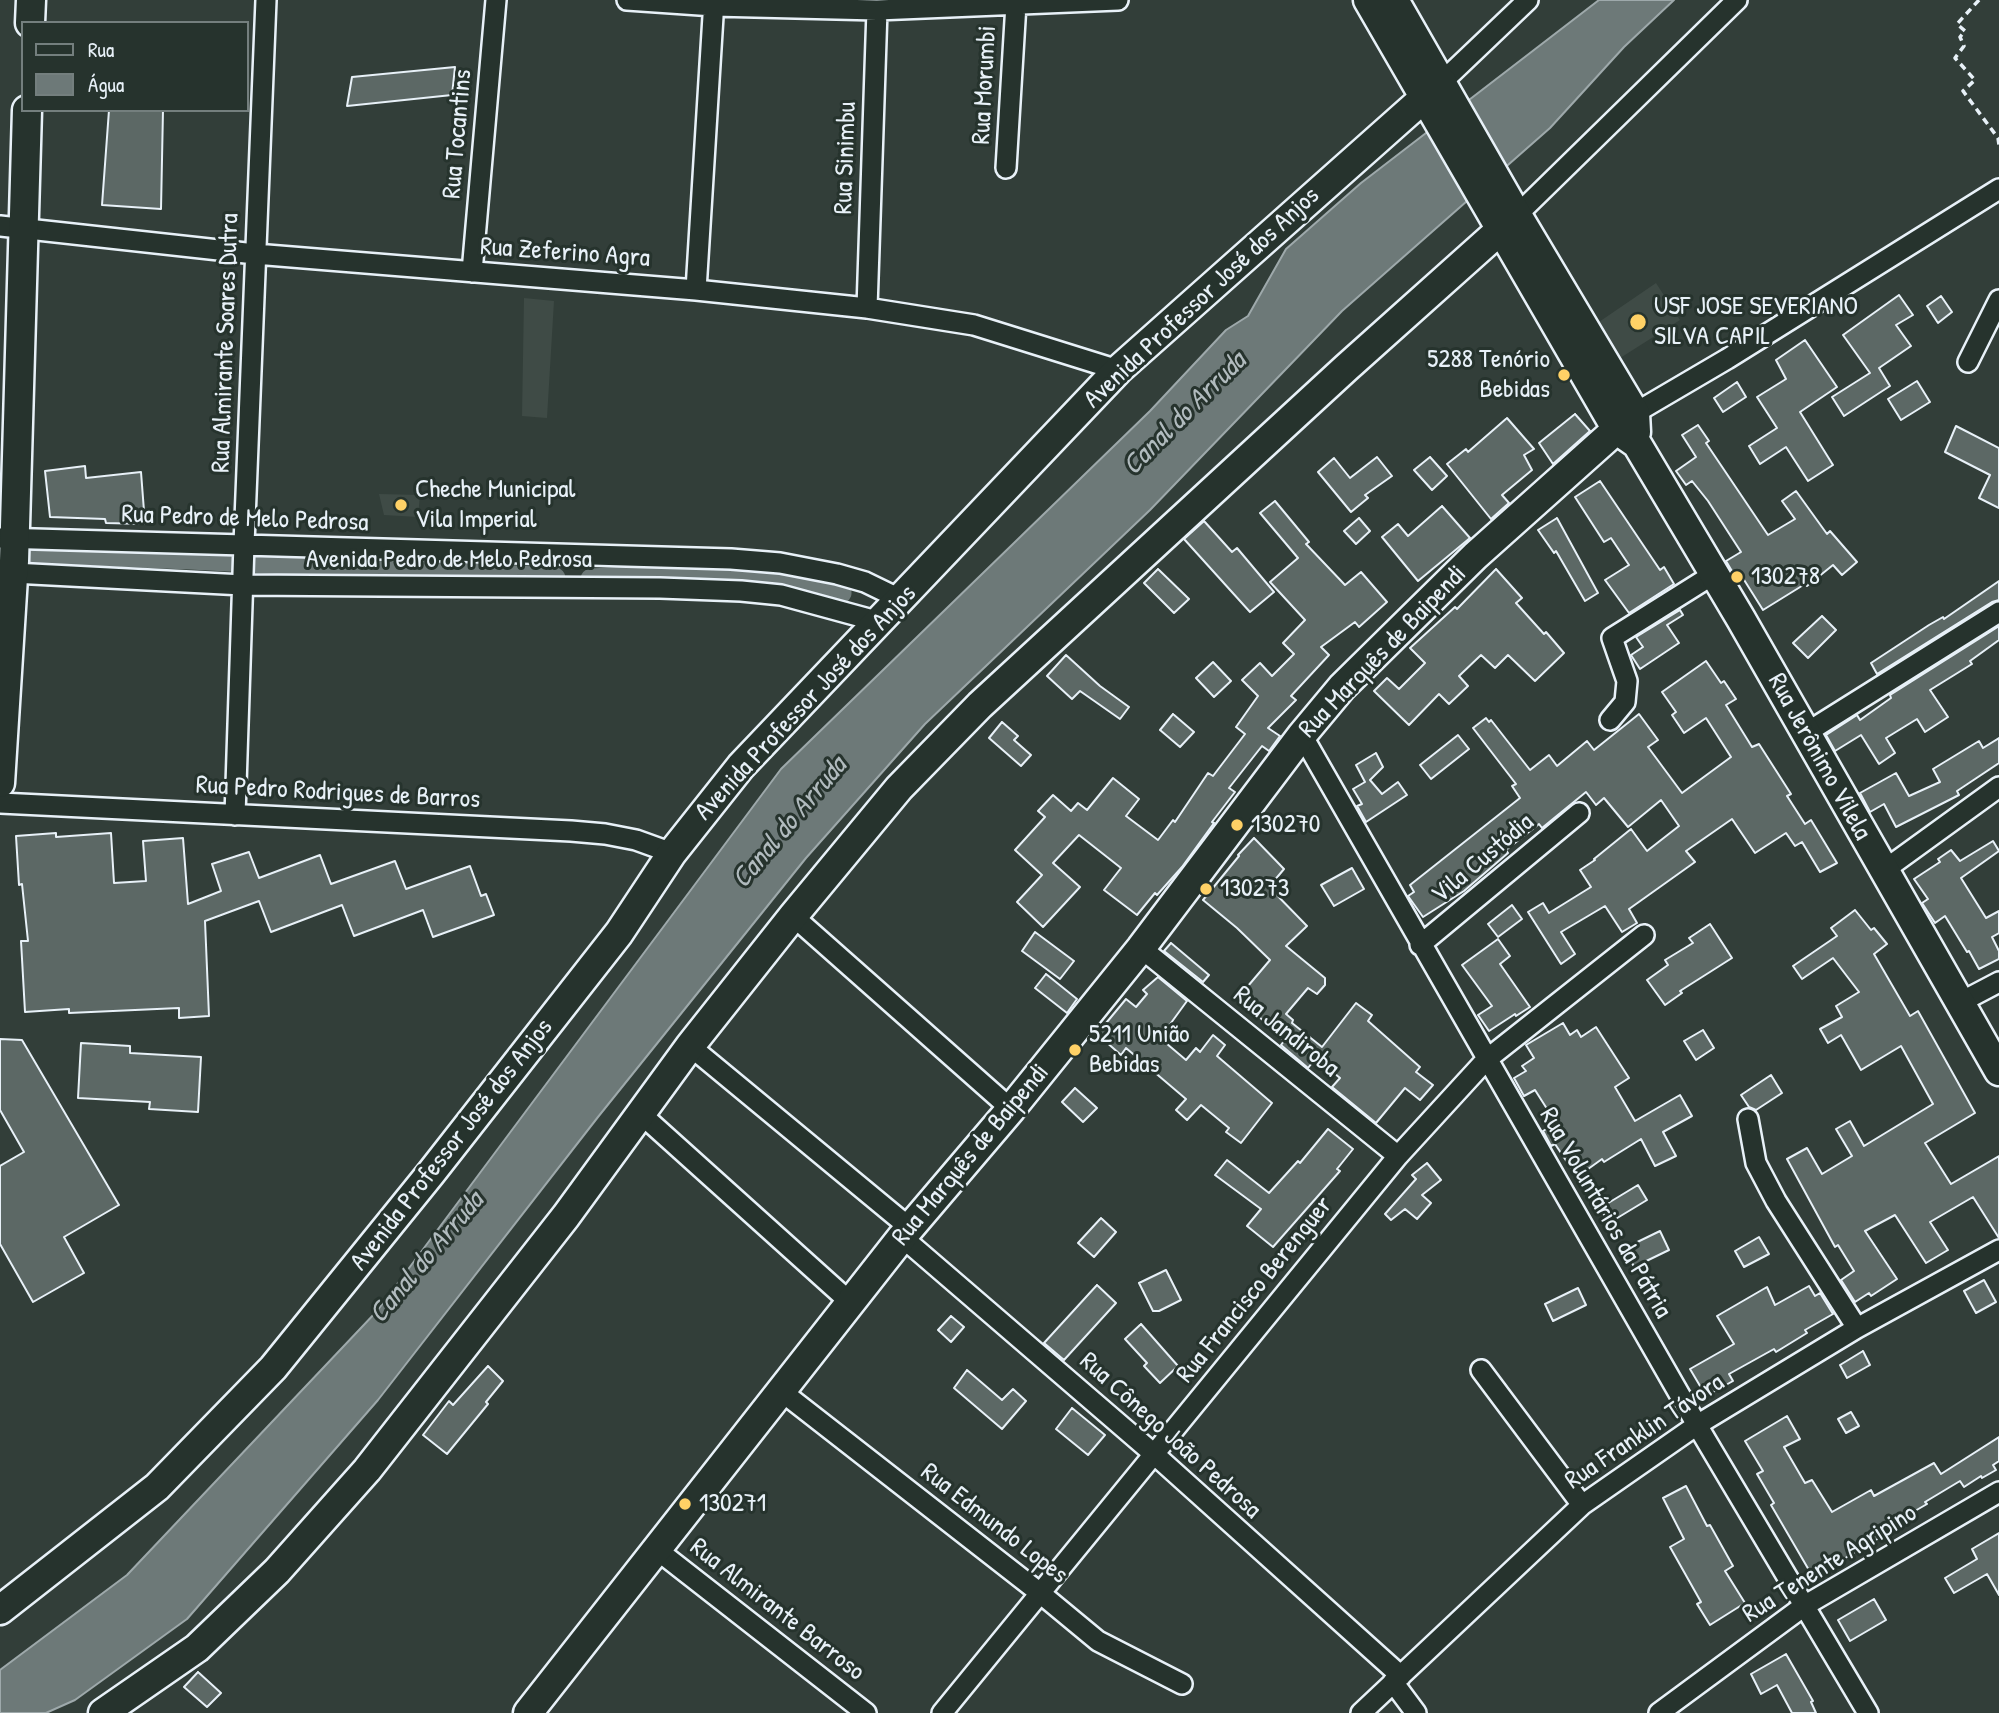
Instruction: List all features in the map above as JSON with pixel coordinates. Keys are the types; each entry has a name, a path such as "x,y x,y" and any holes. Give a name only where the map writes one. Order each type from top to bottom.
{"main road":[{"path":"30,21 31,0"},
{"path":"1368,0 1437,97"},
{"path":"1394,0 1437,97"},
{"name":"Rua Jerônimo Vilela","path":"1437,97 1999,1071"},
{"name":"Avenida Professor José dos Anjos","path":"0,1610 157,1487 273,1368 431,1173 619,933 671,853 741,766 902,600 1118,370 1437,97"},
{"path":"0,783 11,551 11,226 27,112"},
{"path":"103,1713 197,1648 277,1571 367,1470 566,1216 690,1046 793,915 899,788 980,705 1346,368 1508,223"},
{"name":"Rua Marquês de Baipendi","path":"528,1713 906,1233 1011,1109 1141,948 1302,735 1342,687 1475,556 1630,429"}],"street":[{"name":"Rua Almirante Soares Dutra","path":"235,815 266,0"},
{"name":"Rua Tocantins","path":"472,272 496,0"},
{"path":"627,0 877,10 1118,0"},
{"name":"Avenida Professor José dos Anjos","path":"1437,97 1528,0"},
{"path":"1508,223 1737,0"},
{"path":"696,290 714,3"},
{"name":"Rua Morumbi","path":"1006,168 1016,4"},
{"name":"Rua Sinimbu","path":"867,308 877,10"},
{"name":"Rua Marquês de Baipendi","path":"1630,429 1739,352 1999,189"},
{"name":"Rua Zeferino Agra","path":"11,226 255,254 696,290 867,308 974,325 1118,370"},
{"path":"1968,362 1999,300"},
{"name":"Rua Pedro de Melo Pedrosa","path":"11,551 244,548 718,558 780,563 864,582 902,600"},
{"name":"Avenida Pedro de Melo Pedrosa","path":"11,551 243,582 741,591 781,595 880,622"},
{"path":"1610,720 1625,702 1627,681 1612,638 1714,573"},
{"path":"1806,733 1999,612"},
{"name":"Rua Voluntários da Pátria","path":"1302,735 1697,1425 1868,1713"},
{"path":"1883,871 1999,787"},
{"name":"Rua Pedro Rodrigues de Barros","path":"0,803 606,834 636,840 671,853"},
{"name":"Vila Custódia","path":"1420,945 1579,813"},
{"path":"793,915 1011,1109"},
{"name":"Rua Francisco Berenguer","path":"942,1713 1398,1156 1486,1060 1644,935"},
{"name":"Rua Jandiroba","path":"1141,948 1398,1156"},
{"path":"1959,1003 1999,982"},
{"name":"Rua Cônego João Pedrosa","path":"690,1046 906,1233 1154,1454 1397,1679 1416,1713"},
{"path":"641,1114 851,1303"},
{"path":"1748,1119 1756,1163 1776,1201 1857,1328"},
{"name":"Rua Franklin Távora","path":"1361,1713 1582,1505 1697,1425 1857,1328 1999,1250"},
{"path":"1481,1370 1582,1505"},
{"name":"Rua Edmundo Lopes","path":"781,1391 1098,1641 1182,1684"},
{"name":"Rua Tenente Agripino","path":"1659,1713 1804,1606 1999,1492"},
{"name":"Rua Almirante Barroso","path":"656,1549 866,1713"}],"path":[{"path":"1979,0 1957,24 1965,31 1960,37 1964,46 1955,58 1975,80 1963,91 1998,138 1999,145"}],"shaded area":[{"name":"USF JOSE SEVERIANO SILVA CAPIL","path":"1656,283 1680,320 1617,360 1596,324"},
{"path":"524,298 554,301 547,418 522,416"},
{"name":"Cheche Municipal Vila Imperial","path":"379,494 420,495 418,517 384,515"}],"water":[{"name":"Canal do Arruda","path":"1599,0 1674,0 1624,47 1550,128 1342,311 1150,510 925,724 806,858 598,1117 378,1400 187,1619 75,1700 46,1713 0,1713 0,1670 127,1575 377,1311 781,769 1150,411 1226,330 1248,316 1286,249 1361,183"}],"building":[{"path":"455,67 452,95 347,106 352,77"},
{"path":"109,112 163,112 161,209 102,205"},
{"path":"1899,295 1913,315 1896,325 1911,346 1879,368 1890,386 1844,416 1832,397 1870,373 1843,335"},
{"path":"1941,296 1952,312 1938,323 1927,306"},
{"path":"1805,340 1837,387 1800,412 1833,465 1808,481 1786,447 1760,464 1749,446 1777,428 1757,397 1786,379 1776,360"},
{"path":"1917,381 1930,402 1901,420 1888,399"},
{"path":"1737,382 1746,397 1723,412 1714,398"},
{"path":"1575,414 1590,431 1553,464 1539,443"},
{"path":"1507,418 1534,449 1524,455 1532,470 1502,495 1509,503 1491,519 1447,464 1466,449 1468,452"},
{"path":"1698,425 1709,441 1706,443 1768,535 1795,519 1782,501 1796,491 1827,534 1830,531 1857,562 1842,575 1833,565 1807,586 1805,584 1763,610 1741,575 1736,578 1726,561 1741,552 1692,481 1686,485 1676,471 1696,457 1682,435"},
{"path":"1956,426 1999,448 1999,508 1979,498 1990,475 1945,452"},
{"path":"1377,457 1392,476 1365,495 1368,498 1351,512 1318,472 1334,458 1350,478"},
{"path":"1430,457 1447,476 1432,490 1414,470"},
{"path":"85,466 86,478 141,472 145,524 50,517 45,471"},
{"path":"1600,481 1660,570 1664,567 1674,584 1629,613 1605,580 1629,565 1611,538 1604,542 1575,497"},
{"path":"1275,501 1309,542 1306,544 1345,585 1361,572 1387,602 1359,627 1355,622 1321,647 1329,655 1291,696 1296,700 1268,728 1280,736 1269,751 1262,746 1229,788 1235,792 1182,867 1137,915 1104,890 1121,868 1079,835 1053,863 1080,887 1043,927 1017,902 1042,875 1015,850 1045,817 1038,811 1053,795 1071,811 1078,803 1087,810 1113,778 1139,799 1126,816 1158,840 1173,820 1175,822 1208,773 1213,776 1245,734 1236,727 1258,696 1242,680 1260,663 1272,676 1294,654 1283,643 1305,620 1270,582 1298,558 1260,513"},
{"path":"1442,506 1470,538 1418,581 1382,537 1398,524 1408,536"},
{"path":"1359,518 1370,531 1356,544 1344,531"},
{"path":"1557,518 1598,593 1585,601 1556,551 1554,553 1538,530"},
{"path":"1204,521 1232,552 1237,548 1274,592 1250,612 1184,539"},
{"path":"1158,569 1189,599 1174,613 1144,583"},
{"path":"1496,569 1522,598 1516,603 1564,653 1535,681 1508,655 1495,668 1481,655 1459,676 1468,686 1449,704 1439,694 1409,725 1374,691 1387,678 1399,689 1425,663 1410,648 1455,607 1457,609"},
{"path":"1999,581 1999,600 1877,674 1871,663 1929,625 1943,617 1944,619"},
{"path":"1680,610 1683,615 1667,625 1679,643 1640,669 1631,655 1643,647 1636,637"},
{"path":"1822,616 1836,630 1808,658 1793,643"},
{"path":"1999,626 1999,640 1970,661 1972,664 1930,690 1948,717 1925,732 1917,719 1886,738 1895,753 1879,764 1861,735 1835,751 1826,735 1857,715 1860,720 1891,698 1890,695"},
{"path":"1066,655 1100,686 1129,707 1120,719 1080,691 1072,699 1047,676"},
{"path":"1706,661 1736,699 1726,705 1752,747 1759,744 1791,794 1787,796 1805,824 1811,820 1837,863 1820,872 1802,842 1795,846 1786,833 1755,853 1732,819 1686,851 1695,862 1629,909 1637,923 1622,932 1605,906 1561,932 1575,954 1561,964 1528,912 1543,903 1549,913 1591,887 1580,870 1631,829 1647,851 1679,826 1661,800 1628,827 1604,798 1596,805 1586,792 1542,828 1539,824 1506,850 1508,853 1464,891 1423,917 1408,896 1414,892 1410,885 1520,798 1512,786 1516,784 1473,728 1486,718 1489,722 1491,720 1530,770 1549,755 1557,766 1587,741 1594,750 1639,714 1658,740 1648,747 1682,793 1731,757 1706,718 1684,733 1672,715 1676,712 1662,692"},
{"path":"1213,662 1231,681 1214,697 1196,678"},
{"path":"1173,714 1194,732 1180,747 1160,730"},
{"path":"1002,722 1018,736 1014,740 1031,755 1021,766 989,738"},
{"path":"1458,735 1469,749 1431,779 1420,765"},
{"path":"1999,738 1999,763 1957,791 1959,795 1896,827 1884,804 1870,812 1860,793 1896,773 1909,796 1940,782 1933,769 1979,741 1983,748"},
{"path":"1376,753 1383,767 1370,780 1382,794 1398,782 1407,795 1366,822 1357,806 1362,804 1353,789 1365,782 1356,765"},
{"path":"56,833 56,837 111,833 114,883 146,881 143,841 183,838 188,904 221,891 212,864 249,852 259,878 320,855 331,884 395,861 406,889 470,866 481,896 486,894 494,915 433,937 423,910 354,936 342,905 271,932 259,901 205,921 209,1016 179,1018 179,1008 69,1013 69,1009 25,1012 21,941 28,941 22,884 19,885 16,836"},
{"path":"1254,838 1284,869 1269,887 1307,926 1286,946 1325,978 1325,985 1317,994 1308,988 1286,1014 1293,1020 1292,1023 1322,1047 1356,1003 1372,1015 1368,1021 1420,1067 1416,1072 1433,1085 1420,1100 1405,1088 1376,1123 1332,1087 1340,1078 1316,1058 1308,1068 1281,1045 1284,1041 1275,1030 1237,999 1270,960 1203,900"},
{"path":"1993,841 1999,851 1961,878 1986,918 1999,911 1999,933 1992,937 1999,951 1999,959 1979,969 1945,916 1935,923 1922,903 1928,899 1914,879 1940,862 1938,859 1951,850 1960,861"},
{"path":"1352,868 1364,889 1334,906 1321,885"},
{"path":"1512,905 1522,919 1498,937 1488,924"},
{"path":"1855,910 1887,944 1874,954 1910,1016 1918,1011 1975,1113 1925,1143 1951,1184 1999,1156 1999,1238 1973,1197 1930,1222 1948,1250 1926,1263 1895,1215 1865,1231 1897,1279 1871,1296 1869,1293 1855,1302 1841,1280 1854,1271 1838,1245 1835,1247 1787,1159 1807,1148 1822,1174 1852,1156 1836,1129 1850,1121 1864,1146 1933,1104 1901,1046 1861,1070 1841,1035 1828,1043 1820,1029 1842,1017 1836,1006 1859,992 1833,958 1802,979 1793,966 1837,936 1831,928"},
{"path":"1710,924 1732,958 1680,991 1682,993 1665,1005 1647,980 1668,965 1665,960 1693,943 1689,938"},
{"path":"1035,932 1074,961 1060,979 1022,951"},
{"path":"1498,939 1510,956 1500,964 1530,1007 1489,1031 1478,1015 1492,1006 1462,965"},
{"path":"1171,943 1209,975 1203,982 1164,951"},
{"path":"1046,974 1077,999 1067,1013 1035,988"},
{"path":"1158,977 1187,1001 1160,1038 1186,1060 1196,1048 1200,1052 1213,1035 1225,1045 1217,1056 1272,1103 1241,1143 1226,1132 1229,1128 1201,1105 1187,1120 1176,1110 1186,1099 1126,1048 1121,1055 1097,1034 1126,999 1136,1007 1147,994 1143,990"},
{"path":"1563,1023 1570,1035 1577,1030 1581,1037 1596,1027 1629,1078 1615,1087 1635,1121 1680,1095 1692,1116 1663,1132 1676,1156 1655,1166 1641,1139 1604,1162 1602,1159 1577,1177 1555,1144 1551,1146 1543,1131 1556,1123 1535,1090 1524,1096 1514,1078 1526,1071 1522,1066 1534,1058 1526,1045"},
{"path":"1703,1030 1714,1048 1696,1060 1684,1041"},
{"path":"0,1039 22,1040 119,1205 64,1237 84,1273 33,1302 0,1244 0,1166 24,1152 0,1110"},
{"path":"81,1043 130,1046 130,1053 201,1057 198,1112 149,1109 150,1102 78,1098"},
{"path":"1771,1075 1782,1093 1756,1110 1749,1107 1741,1095"},
{"path":"1075,1088 1097,1108 1083,1122 1062,1102"},
{"path":"1328,1129 1353,1149 1337,1169 1340,1171 1273,1247 1247,1226 1261,1209 1215,1175 1227,1160 1269,1193 1298,1161 1300,1163"},
{"path":"1427,1163 1441,1180 1422,1195 1431,1203 1417,1219 1405,1209 1391,1220 1385,1214 1416,1179 1412,1175"},
{"path":"1638,1185 1647,1200 1609,1223 1600,1208"},
{"path":"1101,1218 1116,1232 1094,1257 1078,1243"},
{"path":"1660,1231 1669,1250 1634,1267 1625,1248"},
{"path":"1759,1237 1769,1254 1744,1267 1735,1251"},
{"path":"1166,1270 1181,1300 1159,1311 1153,1311 1139,1283"},
{"path":"1984,1280 1996,1302 1976,1313 1964,1291"},
{"path":"1097,1285 1116,1303 1064,1360 1044,1343"},
{"path":"1809,1286 1815,1296 1820,1293 1833,1314 1805,1330 1807,1333 1776,1352 1774,1349 1729,1374 1733,1381 1706,1396 1690,1369 1734,1344 1717,1316 1767,1287 1775,1305"},
{"path":"1578,1288 1586,1305 1553,1321 1545,1304"},
{"path":"951,1316 964,1327 951,1342 938,1330"},
{"path":"1141,1324 1178,1366 1160,1383 1144,1366 1147,1363 1125,1339"},
{"path":"1863,1351 1870,1365 1847,1378 1840,1365"},
{"path":"488,1366 503,1381 447,1454 423,1435 449,1401 453,1405"},
{"path":"967,1370 1002,1400 1013,1389 1026,1401 1002,1429 954,1388"},
{"path":"1072,1408 1105,1435 1088,1455 1056,1429"},
{"path":"1851,1412 1859,1426 1846,1433 1838,1419"},
{"path":"1787,1416 1800,1439 1784,1447 1805,1483 1812,1480 1832,1512 1871,1490 1874,1496 1934,1463 1941,1474 1999,1437 1999,1461 1993,1465 1996,1470 1964,1487 1960,1481 1901,1519 1903,1522 1886,1534 1813,1577 1771,1505 1774,1503 1757,1474 1763,1471 1745,1441"},
{"path":"1686,1486 1707,1526 1710,1525 1733,1566 1725,1571 1745,1603 1710,1625 1697,1604 1701,1602 1670,1547 1684,1539 1663,1498"},
{"path":"1999,1533 1999,1595 1987,1574 1954,1593 1945,1578 1977,1559 1972,1549"},
{"path":"1874,1599 1886,1620 1850,1641 1838,1620"},
{"path":"1786,1654 1813,1701 1811,1702 1816,1713 1792,1713 1777,1685 1761,1694 1751,1674"},
{"path":"198,1672 221,1693 207,1707 184,1687"}],"waterway":[{"path":"0,552 555,578"},
{"path":"591,579 666,575 698,579 757,575 794,577 841,593"}],"place":[{"name":"USF JOSE SEVERIANO SILVA CAPIL","path":"1638,322"},
{"name":"5288 Tenório Bebidas","path":"1564,375"},
{"name":"Cheche Municipal Vila Imperial","path":"401,505"},
{"name":"130278","path":"1737,577"},
{"name":"130270","path":"1237,825"},
{"name":"130273","path":"1206,889"},
{"name":"5211 União Bebidas","path":"1075,1050"},
{"name":"130271","path":"685,1504"}]}
